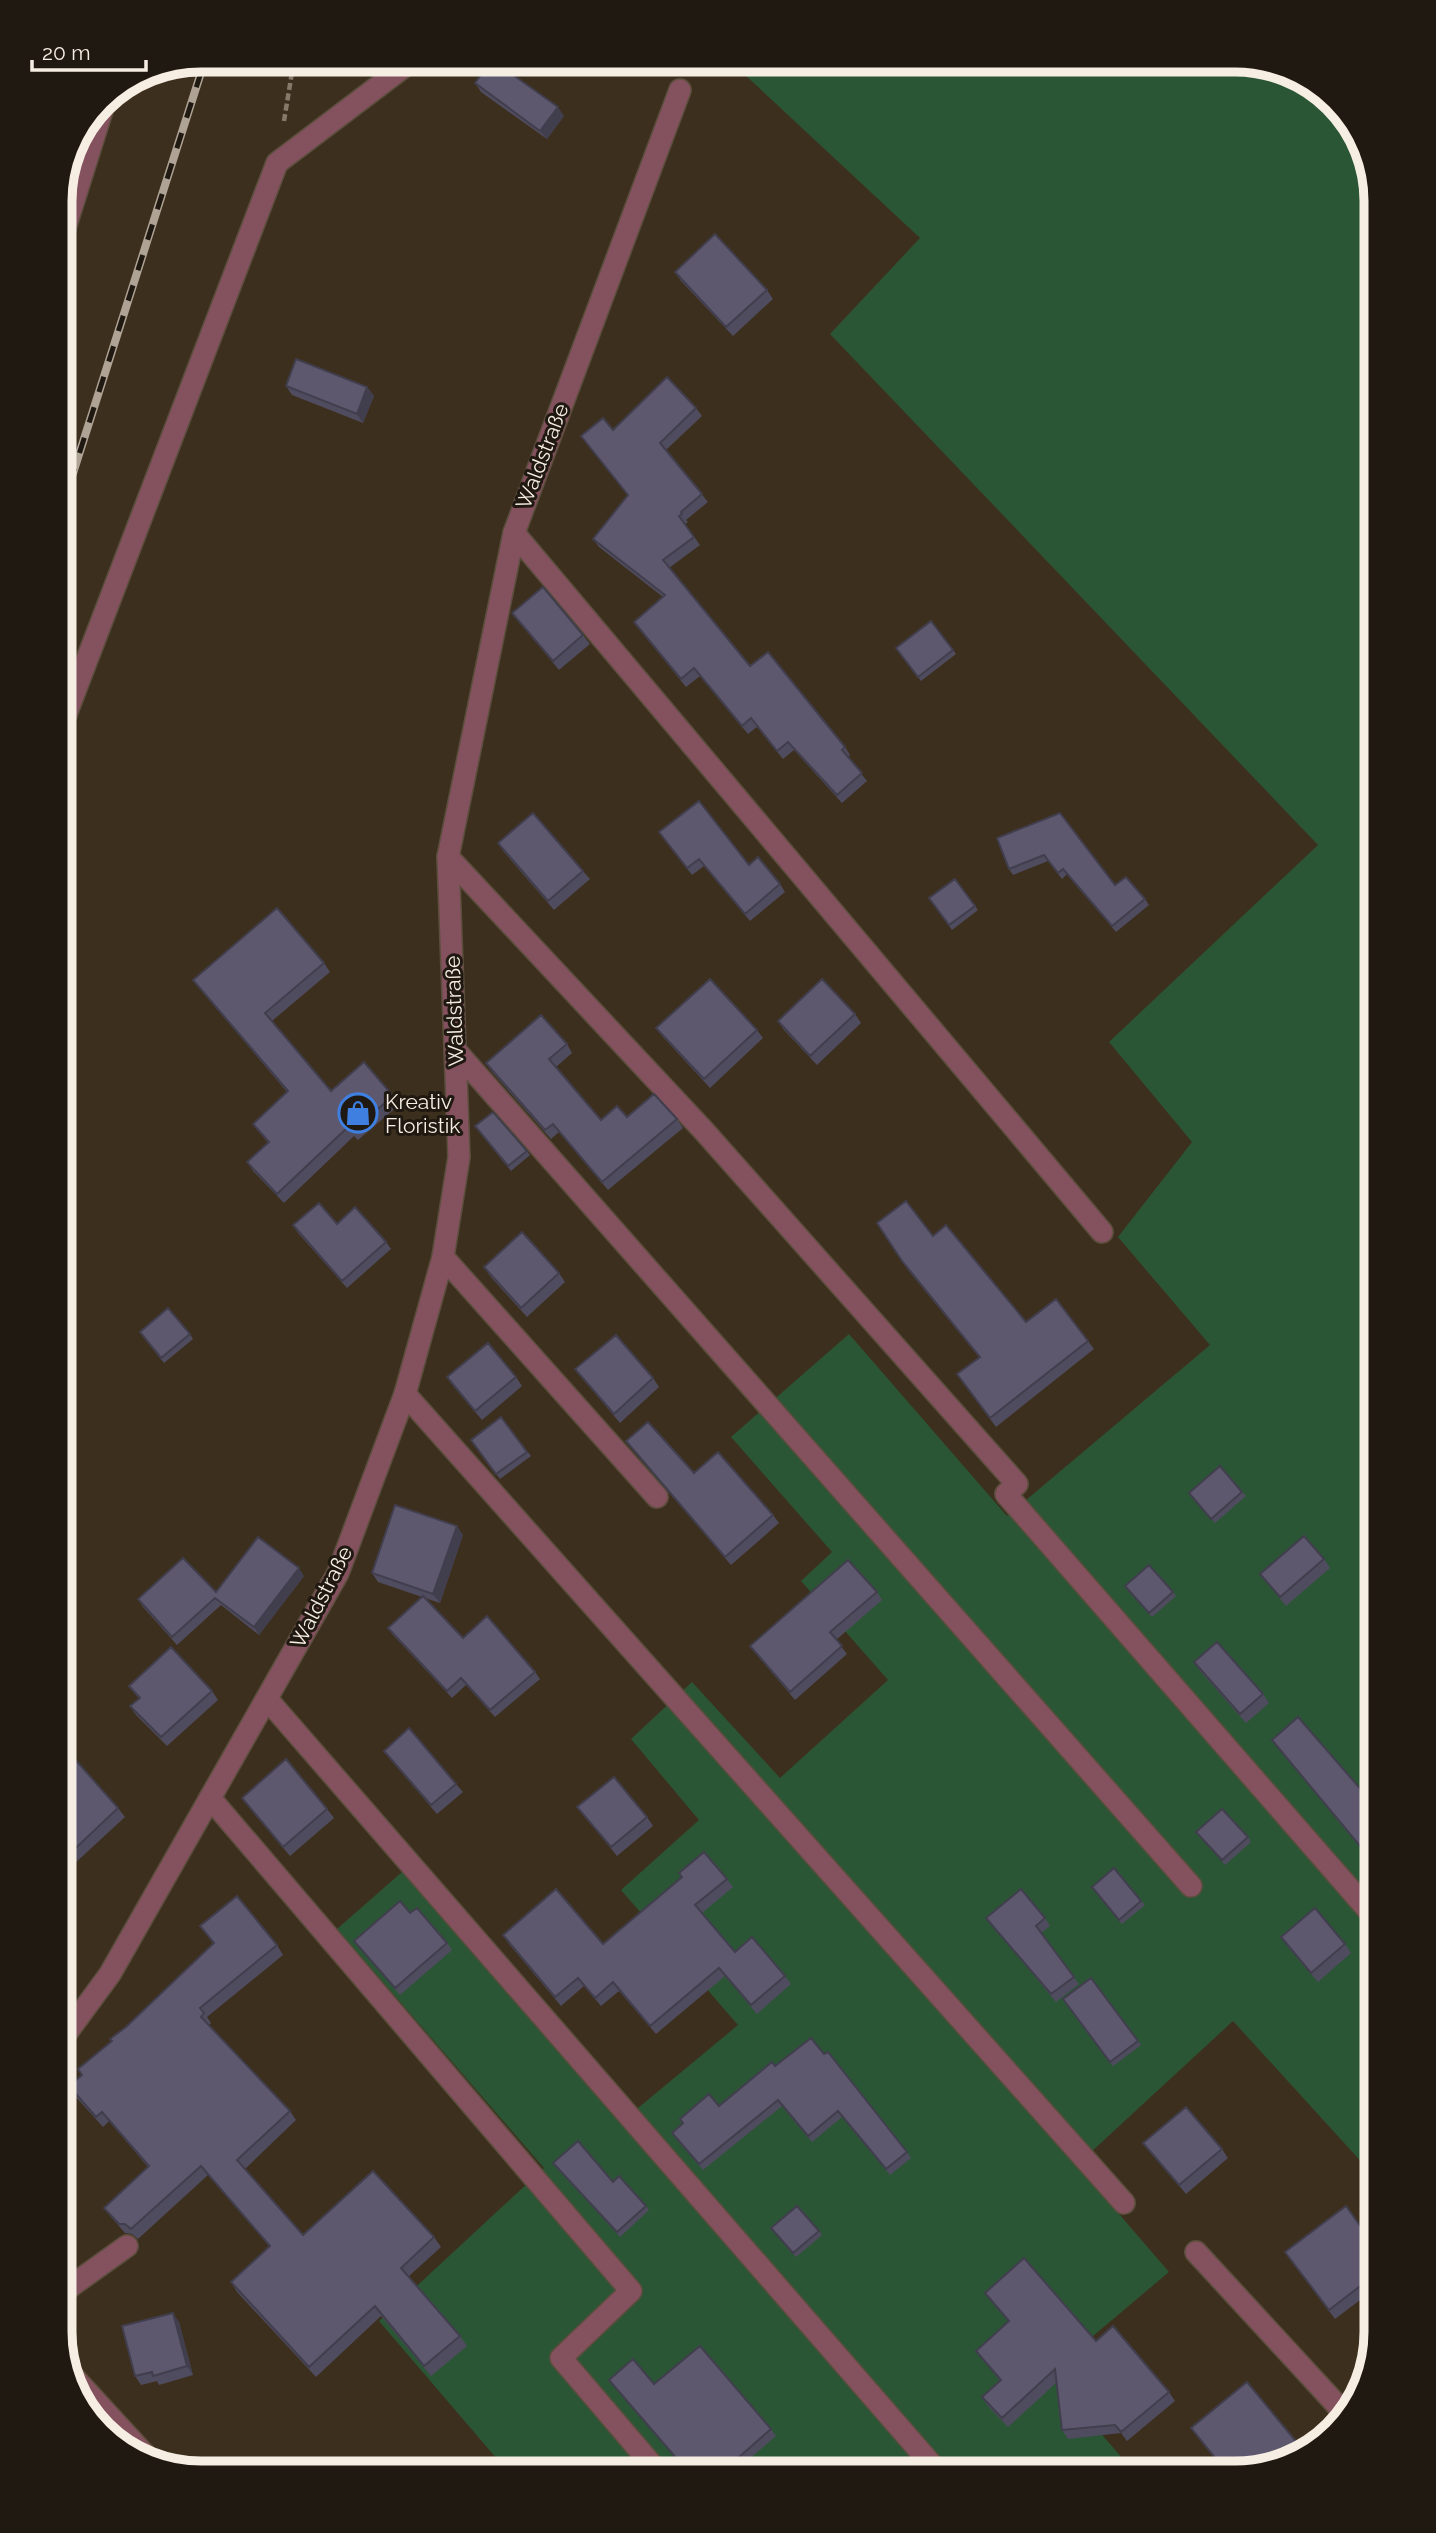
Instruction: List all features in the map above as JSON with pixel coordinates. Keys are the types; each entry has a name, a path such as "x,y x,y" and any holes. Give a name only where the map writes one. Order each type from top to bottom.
{"street":[{"path":"72,699 277,163 396,72"},
{"name":"Waldstraße","path":"72,2025 110,1973 338,1573 405,1394 443,1256 459,1157 448,857 514,533 680,90"},
{"path":"72,206 99,121"},
{"path":"514,533 1102,1232"},
{"path":"448,857 704,1131 1017,1484 1006,1494 1364,1904"},
{"path":"456,1050 1191,1886"},
{"path":"443,1256 657,1497"},
{"path":"405,1394 1124,2203"},
{"path":"267,1699 929,2461"},
{"path":"210,1798 631,2291 561,2358 649,2461"},
{"path":"72,2285 127,2246"},
{"path":"1196,2252 1339,2408"},
{"path":"86,2390 132,2441"}],"path":[{"path":"277,163 291,72"}],"green space":[{"path":"742,72 1260,74 1292,85 1320,104 1342,129 1360,168 1364,201 1364,2165 1233,2021 1077,2165 1169,2272 1049,2373 1125,2461 499,2461 379,2321 544,2168 337,1929 402,1872 620,2123 738,2025 621,1890 699,1820 631,1739 692,1682 780,1778 888,1680 801,1581 832,1552 731,1437 849,1334 1007,1516 1210,1345 1118,1237 1192,1142 1109,1042 1318,845 830,334 920,238"}],"building":[{"path":"483,72 509,72 558,107 540,131 475,83"},
{"path":"715,234 767,290 726,327 675,272"},
{"path":"296,359 367,387 357,414 286,386"},
{"path":"667,377 696,408 660,443 702,494 679,516 694,537 663,560 750,666 768,652 845,747 842,750 862,773 837,795 788,742 777,751 751,718 742,726 694,668 681,679 634,622 665,595 593,539 628,495 581,436 603,418 613,430"},
{"path":"543,587 583,635 553,661 512,613"},
{"path":"931,621 953,650 918,677 896,648"},
{"path":"699,801 749,865 758,857 780,884 745,914 699,859 687,868 659,832"},
{"path":"533,813 583,871 548,901 498,843"},
{"path":"1060,813 1115,885 1126,877 1145,899 1112,926 1063,869 1058,873 1044,855 1009,869 997,838"},
{"path":"955,879 975,906 949,925 929,898"},
{"path":"277,908 324,963 265,1013 331,1091 364,1062 393,1096 352,1131 348,1127 277,1194 247,1162 269,1142 253,1124 288,1091 193,980"},
{"path":"710,979 757,1030 704,1079 656,1028"},
{"path":"822,979 855,1014 810,1056 778,1021"},
{"path":"541,1015 567,1044 549,1059 601,1120 617,1106 627,1117 654,1094 677,1119 602,1182 553,1124 545,1130 486,1063"},
{"path":"493,1112 527,1151 508,1166 475,1126"},
{"path":"906,1201 933,1236 946,1225 1026,1322 1056,1299 1088,1341 990,1418 957,1374 980,1357 902,1261 877,1223"},
{"path":"319,1203 337,1224 355,1207 386,1242 342,1281 293,1225"},
{"path":"522,1232 559,1273 521,1308 484,1267"},
{"path":"168,1308 190,1334 161,1358 140,1332"},
{"path":"616,1335 653,1378 614,1414 575,1369"},
{"path":"488,1343 516,1377 475,1411 447,1377"},
{"path":"501,1417 527,1452 496,1474 471,1440"},
{"path":"648,1422 694,1473 718,1452 773,1515 725,1557 626,1441"},
{"path":"1220,1466 1242,1492 1211,1519 1189,1493"},
{"path":"395,1505 457,1526 433,1594 372,1573"},
{"path":"1304,1536 1324,1559 1280,1597 1260,1574"},
{"path":"258,1537 299,1568 254,1627 215,1598 172,1637 138,1599 183,1558 216,1592"},
{"path":"848,1560 877,1592 830,1632 842,1646 790,1692 750,1646"},
{"path":"1149,1565 1173,1592 1149,1613 1125,1586"},
{"path":"423,1596 463,1638 487,1616 535,1672 490,1710 461,1678 447,1691 388,1628"},
{"path":"1217,1642 1263,1694 1240,1714 1194,1662"},
{"path":"171,1647 212,1691 161,1737 130,1706 140,1698 129,1686"},
{"path":"1298,1717 1364,1793 1364,1851 1272,1740"},
{"path":"409,1728 456,1784 431,1805 384,1751"},
{"path":"72,1756 118,1808 72,1852"},
{"path":"286,1759 327,1809 283,1847 242,1798"},
{"path":"614,1777 647,1817 611,1847 577,1807"},
{"path":"1222,1809 1248,1837 1222,1860 1196,1832"},
{"path":"704,1852 727,1879 695,1905 735,1952 752,1937 785,1976 751,2005 719,1968 650,2026 613,1982 595,1998 578,1978 555,1997 503,1935 556,1889 603,1944 682,1877 679,1873"},
{"path":"1114,1868 1141,1901 1119,1920 1092,1887"},
{"path":"1021,1889 1045,1918 1036,1926 1074,1977 1051,1994 986,1918"},
{"path":"237,1896 277,1945 200,2008 204,2013 201,2017 290,2111 237,2160 303,2235 373,2171 434,2237 401,2268 460,2336 424,2366 375,2306 309,2367 231,2282 270,2246 201,2166 131,2229 125,2224 119,2224 104,2208 149,2166 102,2112 96,2117 72,2089 72,2083 82,2075 78,2069 112,2041 110,2039 214,1943 200,1926"},
{"path":"400,1901 410,1913 417,1908 447,1943 395,1988 354,1941"},
{"path":"1315,1908 1345,1944 1311,1973 1281,1937"},
{"path":"1091,1978 1138,2041 1110,2062 1063,1999"},
{"path":"811,2038 824,2054 828,2052 907,2152 886,2169 838,2111 808,2136 778,2100 699,2164 672,2133 683,2123 680,2119 709,2094 719,2106 772,2062 775,2066"},
{"path":"1186,2107 1222,2149 1179,2185 1143,2143"},
{"path":"578,2141 613,2182 619,2176 646,2206 617,2232 553,2163"},
{"path":"797,2206 819,2231 793,2253 771,2228"},
{"path":"1346,2206 1364,2231 1364,2283 1329,2310 1285,2252"},
{"path":"1024,2258 1096,2341 1113,2326 1169,2392 1121,2432 1115,2425 1062,2430 1055,2369 1002,2418 982,2397 1001,2380 976,2351 1009,2321 985,2293"},
{"path":"173,2313 187,2366 153,2376 152,2372 135,2376 122,2326"},
{"path":"700,2346 771,2429 735,2461 679,2461 609,2380 633,2359 654,2384"},
{"path":"1247,2382 1298,2444 1268,2457 1218,2461 1191,2428"}],"railway":[{"path":"72,476 201,72"}],"place":[{"name":"Kreativ Floristik","path":"358,1113"}]}
